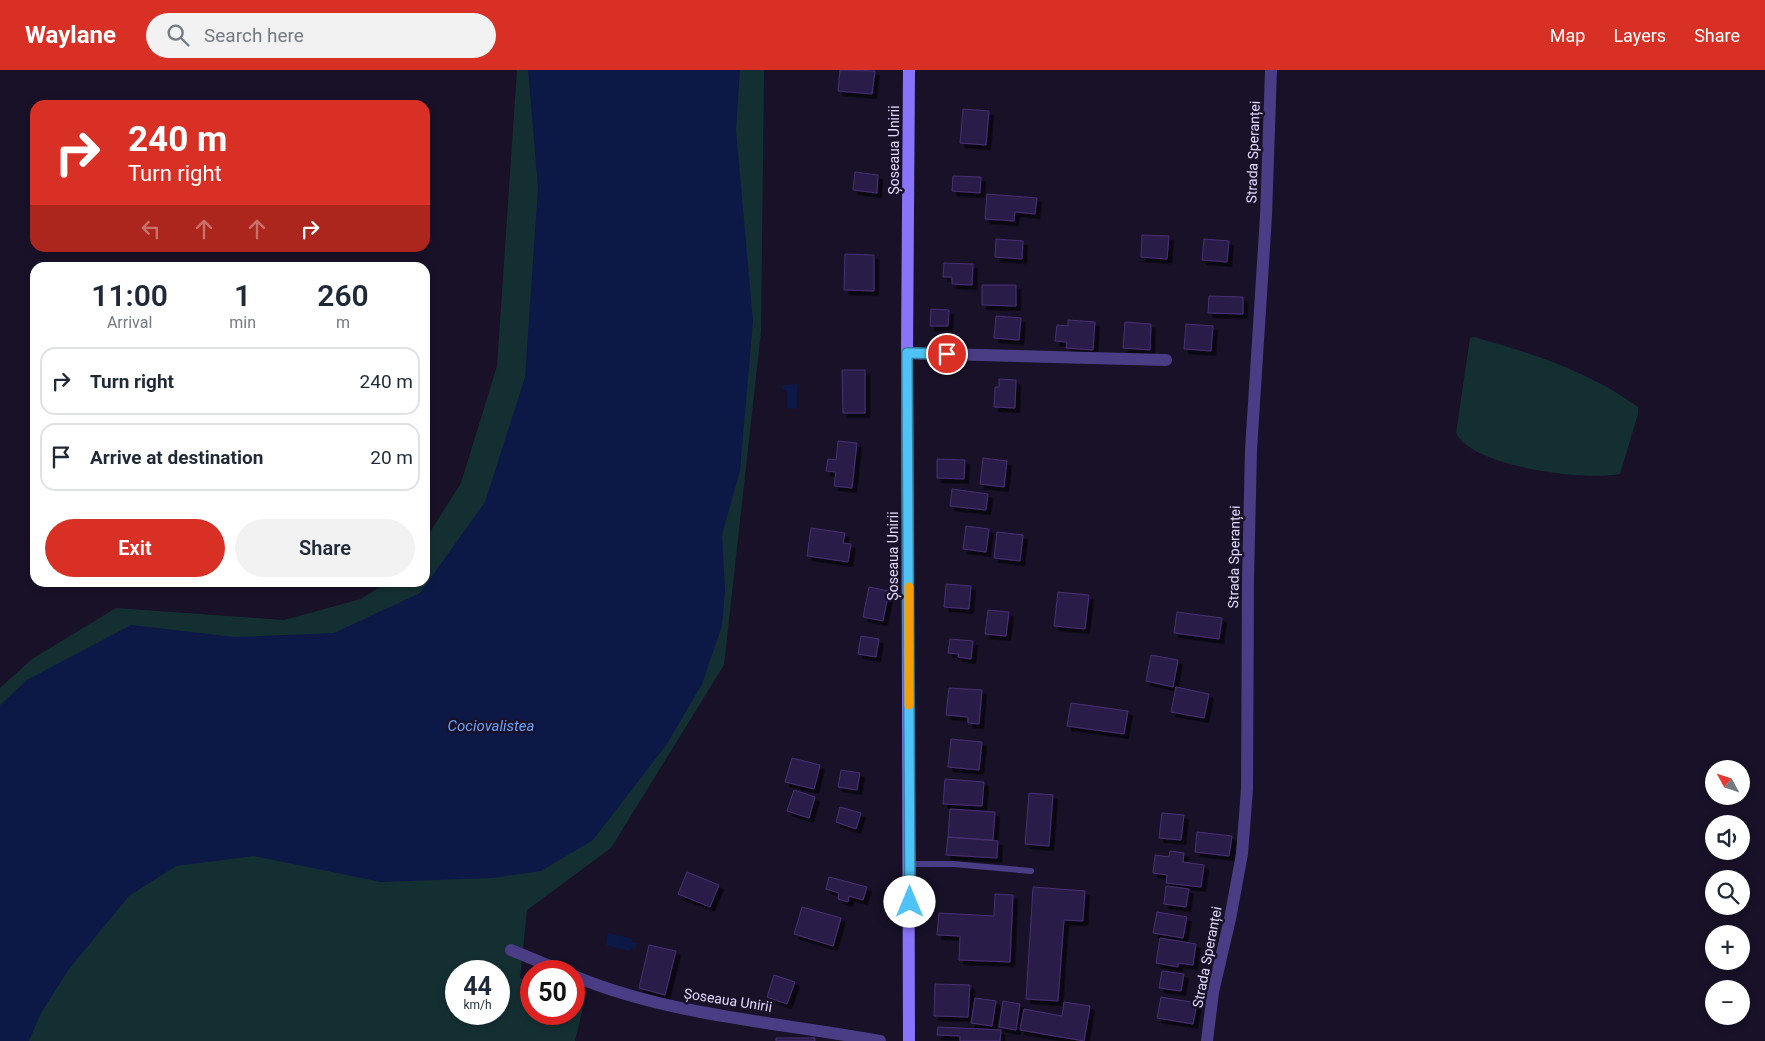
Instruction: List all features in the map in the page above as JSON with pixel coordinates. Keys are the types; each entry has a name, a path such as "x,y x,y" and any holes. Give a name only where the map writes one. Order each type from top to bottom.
{"main road":[{"name":"Șoseaua Unirii","path":"909,70 907,353 910,864 909,1041"}],"street":[{"name":"Strada Speranței","path":"1207,1041 1213,992 1230,919 1242,854 1247,789 1248,588 1252,450 1266,226 1271,70"},
{"path":"907,353 1166,360"},
{"path":"511,950 535,960"},
{"name":"Șoseaua Unirii","path":"585,981 599,987 678,1008 880,1041"}],"lane":[{"path":"910,864 953,864 1031,871"}],"green space":[{"name":"Cociovalistea","path":"517,70 764,70 761,332 724,665 611,848 527,910 522,960 520,960 520,1025 579,1025 575,1041 0,1041 0,688 32,659 116,608 284,620 361,599 380,587 430,587 430,532 461,483 497,366"},
{"path":"1474,337 1559,364 1600,383 1638,407 1638,414 1620,474 1604,476 1582,475 1531,469 1483,455 1466,445 1456,433 1470,338"}],"water":[{"name":"Cociovalistea","path":"528,70 740,70 736,130 753,321 740,471 722,535 725,590 722,626 702,684 667,744 593,840 541,871 493,878 381,882 254,856 176,866 129,896 69,969 41,1013 29,1041 0,1041 0,705 27,680 131,625 235,637 334,633 420,593 424,587 430,587 430,579 485,502 525,377 538,188"},
{"path":"797,384 797,409 787,408 787,392 782,388 783,385"},
{"path":"608,933 633,939 632,942 637,943 635,949 631,948 630,951 606,945"}],"building":[{"path":"840,70 875,71 872,94 838,91"},
{"path":"963,109 989,111 986,145 960,143"},
{"path":"855,172 878,175 877,193 853,190"},
{"path":"953,176 981,177 980,193 952,191"},
{"path":"987,194 1037,198 1035,214 1015,212 1014,221 985,219"},
{"path":"1142,235 1169,236 1167,259 1141,257"},
{"path":"996,239 1023,241 1022,259 995,257"},
{"path":"1204,239 1229,241 1227,262 1202,260"},
{"path":"845,254 874,255 874,291 844,290"},
{"path":"944,263 973,264 972,285 952,284 952,277 943,277"},
{"path":"982,285 1016,285 1016,306 982,305"},
{"path":"1209,296 1243,297 1243,314 1208,313"},
{"path":"931,309 949,310 948,326 930,326"},
{"path":"996,316 1021,318 1019,340 994,338"},
{"path":"1068,320 1095,322 1093,350 1066,348 1067,342 1055,341 1057,325 1068,326"},
{"path":"1125,322 1151,324 1150,350 1123,348"},
{"path":"1186,324 1213,326 1211,351 1184,349"},
{"path":"842,370 865,370 865,413 843,413"},
{"path":"999,379 1016,380 1015,408 994,407 995,387 999,387"},
{"path":"838,441 857,443 852,488 834,486 836,472 826,471 828,459 836,460"},
{"path":"983,458 1007,461 1004,487 980,484"},
{"path":"937,459 965,460 964,479 937,478"},
{"path":"952,489 988,494 986,510 950,506"},
{"path":"966,526 989,529 986,552 963,549"},
{"path":"811,528 845,533 843,543 851,544 848,562 807,556"},
{"path":"997,532 1023,535 1020,561 994,558"},
{"path":"946,584 971,586 969,609 944,607"},
{"path":"869,587 889,591 883,621 863,617"},
{"path":"1058,592 1089,595 1085,629 1054,626"},
{"path":"988,610 1009,612 1006,636 985,634"},
{"path":"1177,612 1222,618 1219,639 1174,633"},
{"path":"861,636 879,639 876,657 858,654"},
{"path":"950,639 973,641 971,659 958,657 959,654 948,653"},
{"path":"1151,655 1178,660 1173,687 1146,681"},
{"path":"1176,687 1209,694 1204,718 1171,712"},
{"path":"949,688 982,690 979,724 968,723 968,717 946,715"},
{"path":"1071,703 1128,711 1124,734 1067,726"},
{"path":"951,739 982,742 979,770 948,767"},
{"path":"792,758 820,765 814,789 785,782"},
{"path":"841,770 860,773 857,790 838,787"},
{"path":"945,779 984,782 982,806 943,804"},
{"path":"794,790 815,797 809,818 787,811"},
{"path":"1029,793 1053,795 1049,846 1025,844"},
{"path":"840,807 861,813 856,829 836,822"},
{"path":"950,809 995,812 993,840 948,837"},
{"path":"1162,813 1184,815 1181,840 1159,838"},
{"path":"1197,832 1232,836 1229,856 1195,852"},
{"path":"948,837 998,841 997,858 946,855"},
{"path":"1170,851 1184,853 1183,862 1204,865 1201,887 1166,883 1167,875 1153,873 1155,855 1169,857"},
{"path":"687,872 719,885 710,907 678,894"},
{"path":"829,877 867,887 863,900 849,896 848,902 838,899 839,893 826,889"},
{"path":"1166,886 1189,889 1186,907 1164,904"},
{"path":"1033,887 1085,891 1083,921 1064,920 1058,1001 1026,999"},
{"path":"995,894 1013,895 1010,962 959,960 960,936 937,935 939,913 994,916"},
{"path":"802,907 841,918 833,946 794,934"},
{"path":"1157,912 1187,917 1183,938 1153,933"},
{"path":"1160,938 1196,944 1193,965 1178,963 1178,967 1156,963"},
{"path":"649,945 676,951 665,995 639,988"},
{"path":"1162,971 1184,974 1181,991 1159,988"},
{"path":"774,975 795,982 787,1004 767,997"},
{"path":"935,984 970,985 968,1017 934,1016"},
{"path":"1161,997 1197,1003 1193,1024 1157,1018"},
{"path":"975,998 996,1001 992,1026 971,1023"},
{"path":"1003,1001 1020,1004 1016,1030 999,1027"},
{"path":"1064,1002 1090,1006 1084,1041 1020,1030 1024,1009 1062,1016"},
{"path":"938,1027 1001,1030 1000,1041 960,1041 960,1036 937,1035"},
{"path":"776,1038 815,1038 815,1041 776,1041"}],"slow traffic":[{"path":"909,587 909,705"}],"route":[{"path":"910,902 907,353 947,354"}]}
